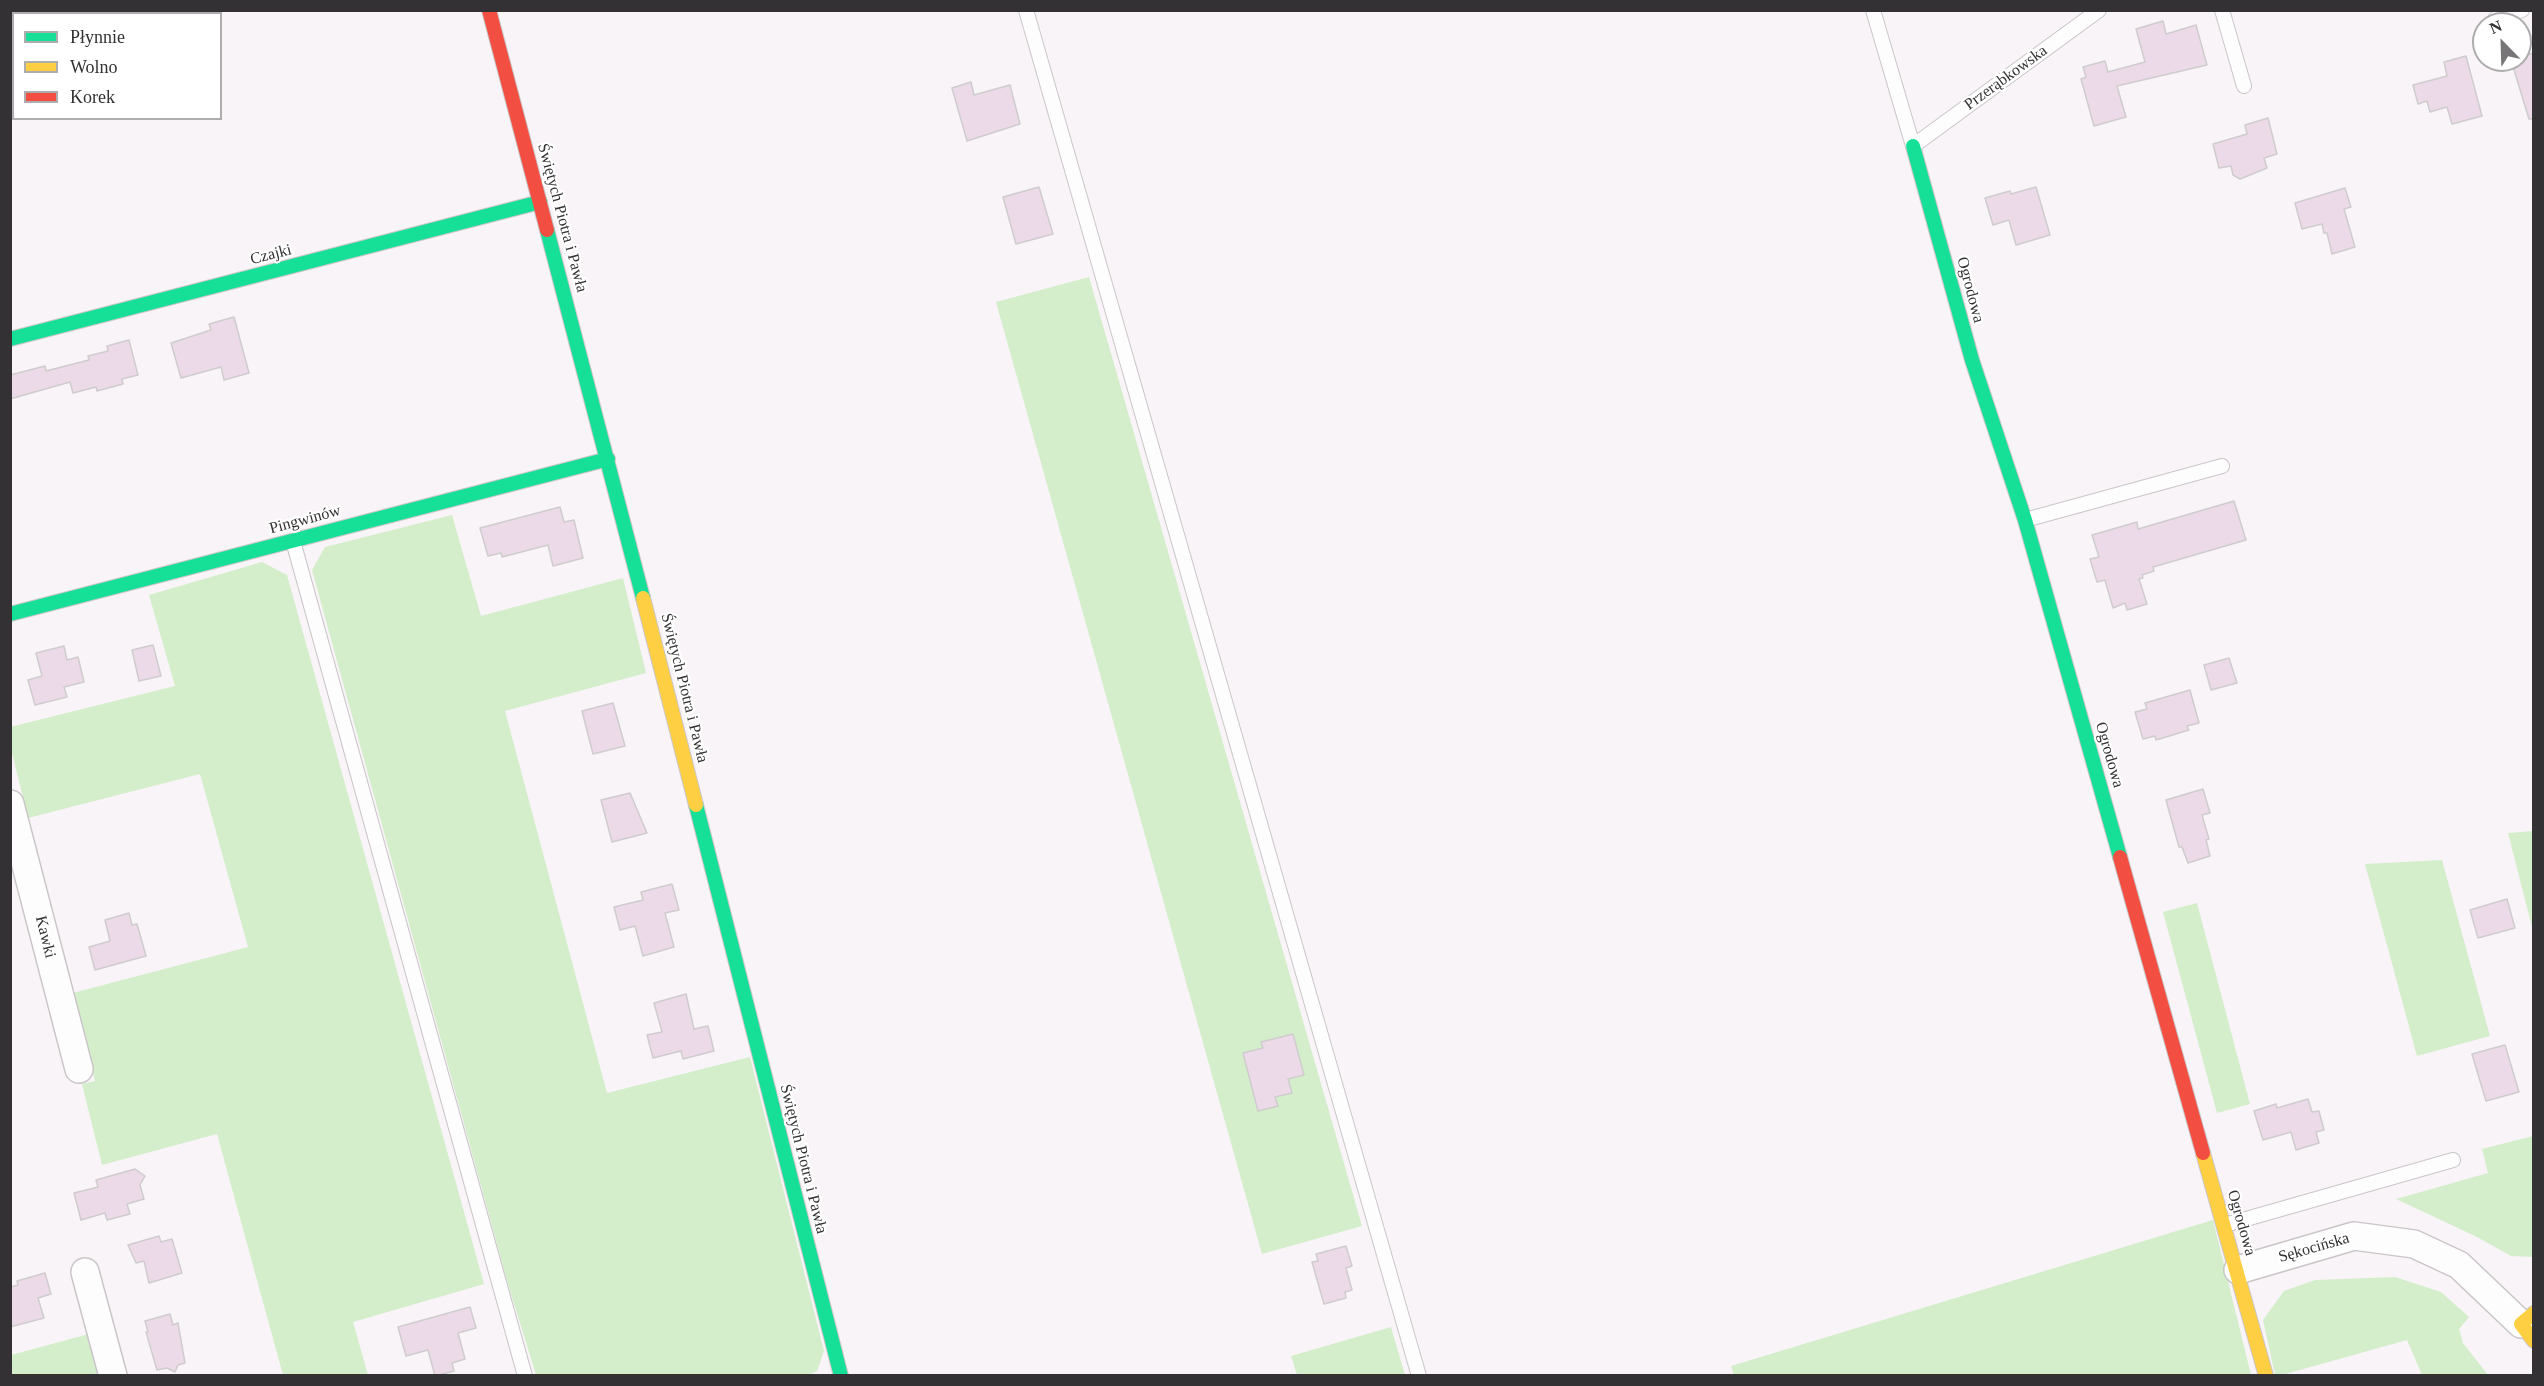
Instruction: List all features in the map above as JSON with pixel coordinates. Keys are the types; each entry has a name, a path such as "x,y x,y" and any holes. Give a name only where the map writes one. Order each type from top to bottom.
{"street":[{"name":"Świętych Piotra i Pawła","path":"489,10 609,459 841,1376"},
{"name":"Ogrodowa","path":"1912,146 1972,360 2025,520 2266,1376"},
{"name":"Czajki","path":"10,339 540,202"},
{"name":"Pingwinów","path":"10,614 609,459"},
{"name":"Kawki","path":"10,804 79,1070"},
{"name":"Sękocińska","path":"2238,1270 2354,1236 2414,1244 2459,1264 2529,1326"},
{"path":"85,1272 113,1376"}],"lane":[{"path":"1026,10 1419,1376"},
{"path":"1873,10 1912,146"},
{"name":"Przerąbkowska","path":"1912,146 2099,10"},
{"path":"2222,10 2244,86"},
{"path":"2025,520 2222,466"},
{"path":"292,541 525,1376"},
{"path":"2225,1225 2453,1160"}],"green space":[{"path":"1089,277 1362,1226 1262,1254 996,302"},
{"path":"452,515 481,616 623,578 646,673 505,711 607,1093 750,1057 824,1351 817,1371 806,1376 536,1375 508,1284 312,570 325,547"},
{"path":"262,562 287,575 484,1284 353,1322 368,1375 283,1375 217,1134 102,1165 82,1084 95,1081 73,993 248,947 200,774 28,818 11,749 10,727 175,686 149,595"},
{"path":"2534,831 2533,931 2508,833"},
{"path":"2442,860 2490,1036 2417,1056 2365,864"},
{"path":"2197,903 2250,1104 2217,1113 2163,912"},
{"path":"2533,1136 2533,1257 2511,1256 2477,1237 2396,1199 2488,1173 2482,1149"},
{"path":"2213,1220 2251,1375 1734,1376 1731,1366"},
{"path":"2395,1277 2441,1292 2469,1317 2459,1329 2463,1343 2488,1375 2422,1375 2407,1340 2275,1375 2263,1320 2284,1291 2315,1280"},
{"path":"1391,1327 1405,1375 1297,1375 1291,1356"},
{"path":"89,1334 100,1376 11,1376 11,1355"}],"building":[{"path":"2163,21 2166,34 2196,25 2207,65 2117,86 2126,117 2094,126 2081,79 2086,77 2083,67 2105,61 2108,72 2145,62 2136,29"},
{"path":"2534,53 2534,119 2529,119 2515,72 2532,72 2532,54"},
{"path":"2466,56 2482,116 2452,124 2447,107 2430,112 2427,101 2418,104 2413,85 2447,76 2444,62"},
{"path":"971,82 974,95 1010,85 1020,124 967,141 952,88"},
{"path":"2268,118 2277,154 2264,158 2267,168 2240,179 2233,175 2231,166 2219,168 2213,144 2247,134 2245,125"},
{"path":"1039,187 1053,234 1016,244 1003,197"},
{"path":"2036,187 2050,235 2016,245 2009,220 1993,225 1985,198"},
{"path":"2345,188 2351,207 2344,209 2355,247 2332,254 2327,233 2324,233 2322,224 2302,229 2295,203"},
{"path":"234,317 249,373 224,380 221,367 181,378 171,343 211,330 209,324"},
{"path":"129,340 138,375 122,379 123,384 97,391 96,387 73,393 70,382 10,399 10,375 45,366 46,371 89,360 88,356 108,351 107,346"},
{"path":"2234,501 2246,540 2153,567 2154,571 2142,575 2143,578 2139,579 2147,604 2127,610 2125,603 2113,608 2105,580 2097,582 2090,559 2099,557 2092,535 2137,522 2138,529"},
{"path":"560,507 564,522 574,520 583,558 553,566 548,545 502,557 501,553 488,556 480,528"},
{"path":"153,645 161,676 139,681 132,650"},
{"path":"64,646 67,660 78,657 84,682 64,687 67,697 35,705 28,680 42,676 36,653"},
{"path":"2229,658 2237,683 2211,690 2204,665"},
{"path":"2190,690 2199,723 2187,726 2189,730 2156,740 2155,736 2143,739 2135,712 2147,709 2145,703"},
{"path":"613,703 625,746 593,754 582,711"},
{"path":"2203,789 2210,813 2202,815 2209,839 2206,840 2210,856 2188,863 2182,847 2179,847 2166,800"},
{"path":"630,793 647,833 612,842 601,800"},
{"path":"672,884 679,910 665,913 674,947 643,956 635,926 620,930 614,907 643,900 641,892"},
{"path":"2507,899 2515,928 2478,938 2470,910"},
{"path":"129,913 132,925 137,924 146,956 95,970 89,947 110,941 105,920"},
{"path":"686,994 694,1029 708,1026 714,1051 683,1059 681,1051 653,1058 647,1035 662,1032 654,1003"},
{"path":"1293,1034 1304,1075 1288,1079 1292,1093 1275,1097 1278,1106 1258,1111 1243,1053 1263,1048 1261,1042"},
{"path":"2505,1045 2519,1092 2486,1101 2472,1054"},
{"path":"2308,1099 2312,1112 2319,1111 2324,1130 2316,1132 2319,1143 2296,1150 2291,1132 2263,1140 2254,1111 2276,1104 2277,1108"},
{"path":"135,1169 145,1176 140,1185 144,1199 127,1204 130,1214 107,1220 105,1213 81,1220 74,1193 98,1187 96,1180"},
{"path":"159,1236 161,1242 172,1239 182,1273 149,1283 144,1261 136,1263 128,1245"},
{"path":"1346,1246 1352,1266 1346,1268 1352,1290 1345,1292 1346,1298 1324,1304 1312,1262 1318,1261 1316,1254"},
{"path":"45,1273 51,1294 38,1298 44,1318 10,1327 10,1287 18,1285 17,1281"},
{"path":"470,1307 476,1328 458,1333 465,1359 452,1363 454,1371 435,1376 428,1350 406,1356 398,1327"},
{"path":"170,1314 173,1325 178,1323 185,1363 178,1365 175,1372 167,1368 157,1370 145,1321"}],"traffic: fast":[{"path":"1913,146 1972,360 2025,520 2120,857"},
{"path":"10,339 540,202"},
{"path":"547,230 643,598"},
{"path":"10,614 608,459"},
{"path":"696,805 841,1376"}],"traffic: slow":[{"path":"643,598 696,805"},
{"path":"2203,1153 2266,1376"},
{"path":"2534,1313 2521,1324 2534,1341"}],"traffic: jam":[{"path":"489,10 547,230"},
{"path":"2120,857 2203,1153"}]}
